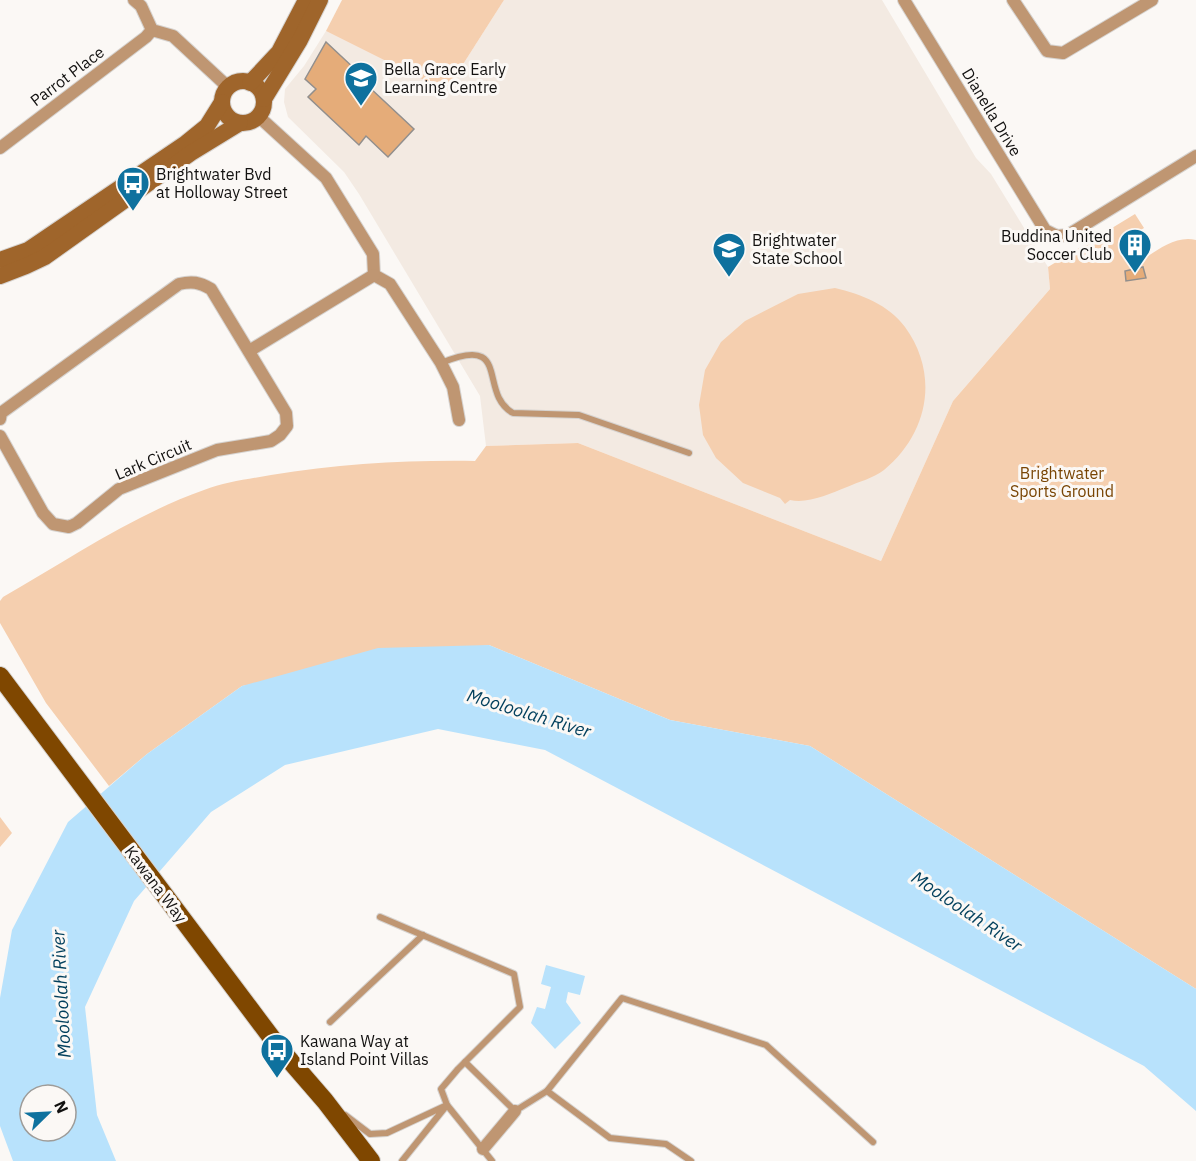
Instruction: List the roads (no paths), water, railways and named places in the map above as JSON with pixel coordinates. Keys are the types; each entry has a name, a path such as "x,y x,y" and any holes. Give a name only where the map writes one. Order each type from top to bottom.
{"main road":[{"name":"Kawana Way","path":"0,676 280,1049 325,1101 371,1161"},
{"name":"Kawana Way","path":"0,690 31,720"},
{"name":"Kawana Way","path":"280,1049 300,1086 356,1161"}],"street":[{"path":"134,0 141,6 152,30 173,36 225,95"},
{"path":"250,83 279,52 306,0"},
{"path":"0,276 45,257 191,153 240,123 250,122 258,117 264,105 264,99 300,40 320,0"},
{"name":"Dianella Drive","path":"904,0 1045,230 1057,236 1068,235 1196,156"},
{"path":"1013,0 1047,51 1063,53 1152,0"},
{"name":"Parrot Place","path":"0,148 146,37 152,30"},
{"path":"0,260 28,250 186,143 207,126 225,95 238,81 256,86 264,99"},
{"path":"225,95 222,108 229,118 240,123"},
{"path":"258,117 326,178 373,254 374,274"},
{"path":"249,351 374,274"},
{"path":"374,274 390,284 441,363 453,387 459,420"},
{"name":"Lark Circuit","path":"0,419 1,413 179,284 190,281 201,283 211,289 286,413 287,426 271,441 217,450 119,489 69,527 52,524 43,513 0,436"},
{"path":"483,1149 516,1111"}],"lane":[{"path":"441,363 460,355 474,353 482,357 489,366 501,402 513,413 579,415 689,453"},
{"path":"380,917 514,974 520,1007 441,1089 447,1105 492,1161"},
{"path":"330,1022 423,935"},
{"path":"465,1062 516,1111 547,1091 622,998 766,1045 873,1142"},
{"path":"547,1091 610,1138 666,1144 691,1161"},
{"path":"325,1101 370,1134 387,1132 447,1105"},
{"path":"402,1161 447,1105"}],"water":[{"name":"Mooloolah River","path":"489,645 670,720 810,746 1196,989 1196,1111 1144,1066 545,750 438,729 285,765 211,812 134,901 85,1007 97,1115 116,1161 13,1161 0,1126 0,998 12,930 68,822 147,754 242,686 378,648"},
{"path":"546,965 585,976 580,995 568,992 566,1002 581,1023 555,1049 531,1023 537,1007 545,1009 551,987 541,984"}],"place":[{"name":"Bella Grace Early Learning Centre","path":"361,107"},
{"name":"Brightwater Bvd at Holloway Street","path":"133,212"},
{"name":"Buddina United Soccer Club","path":"1135,274"},
{"name":"Brightwater State School","path":"729,278"},
{"name":"Kawana Way at Island Point Villas","path":"277,1079"}],"park label":[{"name":"Brightwater Sports Ground","path":"1062,482"}]}
